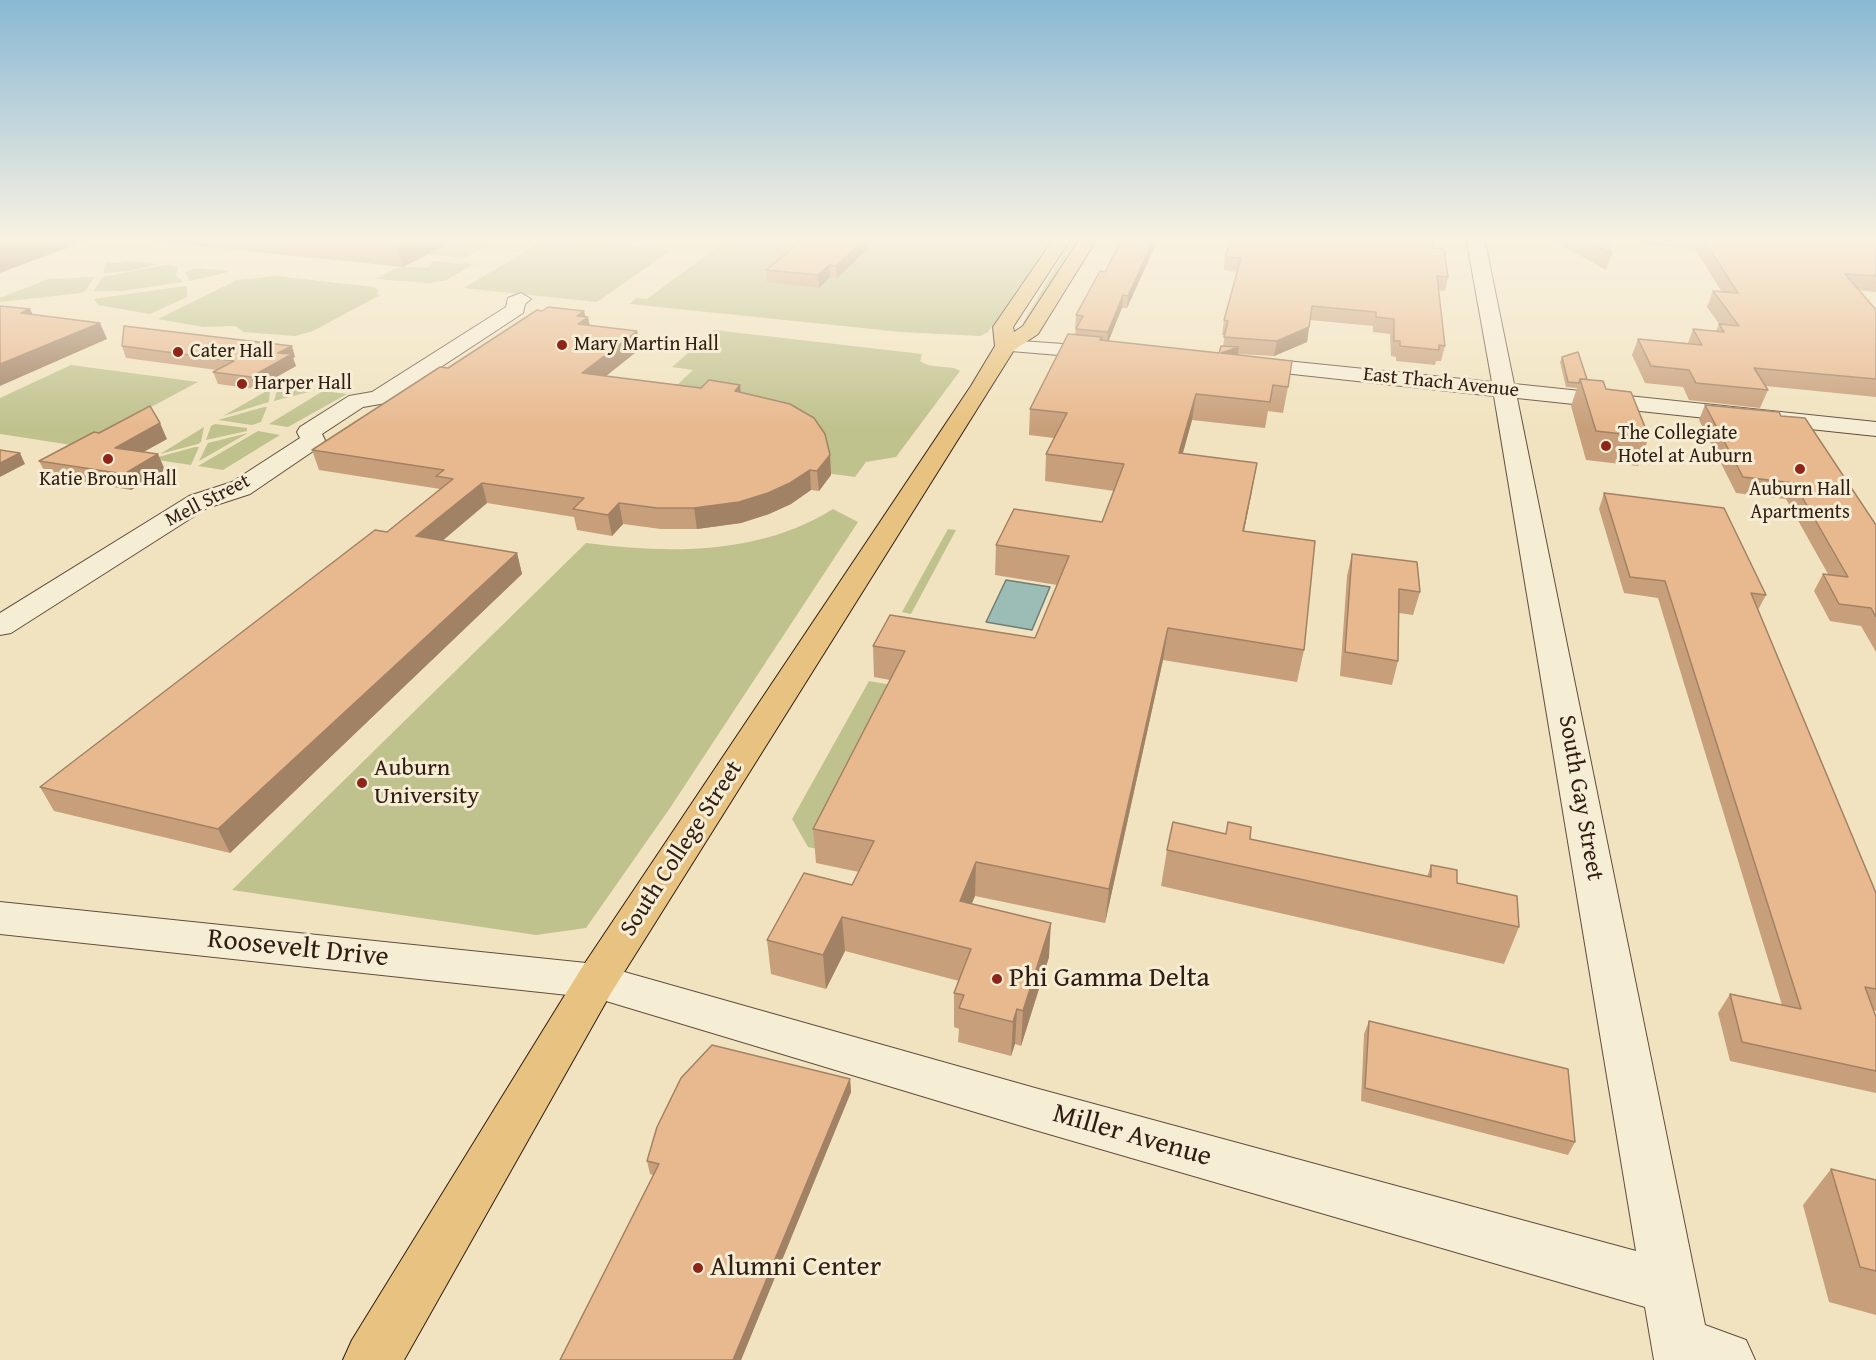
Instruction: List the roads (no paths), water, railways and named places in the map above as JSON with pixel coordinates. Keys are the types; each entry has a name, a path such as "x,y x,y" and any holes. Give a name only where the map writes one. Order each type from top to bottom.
{"main road":[{"name":"South College Street","path":"1006,346 1003,327 1021,300"},
{"name":"South College Street","path":"372,1360 596,981 1006,346 1031,330 1049,300"}],"street":[{"name":"Mell Street","path":"0,626 198,502 241,488 313,440 309,432 357,401 378,398 516,309 515,302 518,300"},
{"name":"South Gay Street","path":"1487,300 1669,1287 1697,1356"},
{"path":"1006,346 1132,355"},
{"name":"East Thach Avenue","path":"1225,361 1876,429"},
{"name":"Roosevelt Drive","path":"0,918 596,981"},
{"name":"Miller Avenue","path":"596,981 1046,1112 1669,1287"}],"water":[{"path":"1006,580 1050,587 1032,630 986,622"}],"place":[{"name":"Mary Martin Hall","path":"562,345"},
{"name":"Cater Hall","path":"178,352"},
{"name":"Harper Hall","path":"242,384"},
{"name":"The Collegiate Hotel at Auburn","path":"1606,446"},
{"name":"Katie Broun Hall","path":"108,459"},
{"name":"Auburn Hall Apartments","path":"1800,469"},
{"name":"Auburn University","path":"362,783"},
{"name":"Phi Gamma Delta","path":"997,979"},
{"name":"Alumni Center","path":"698,1268"}]}
